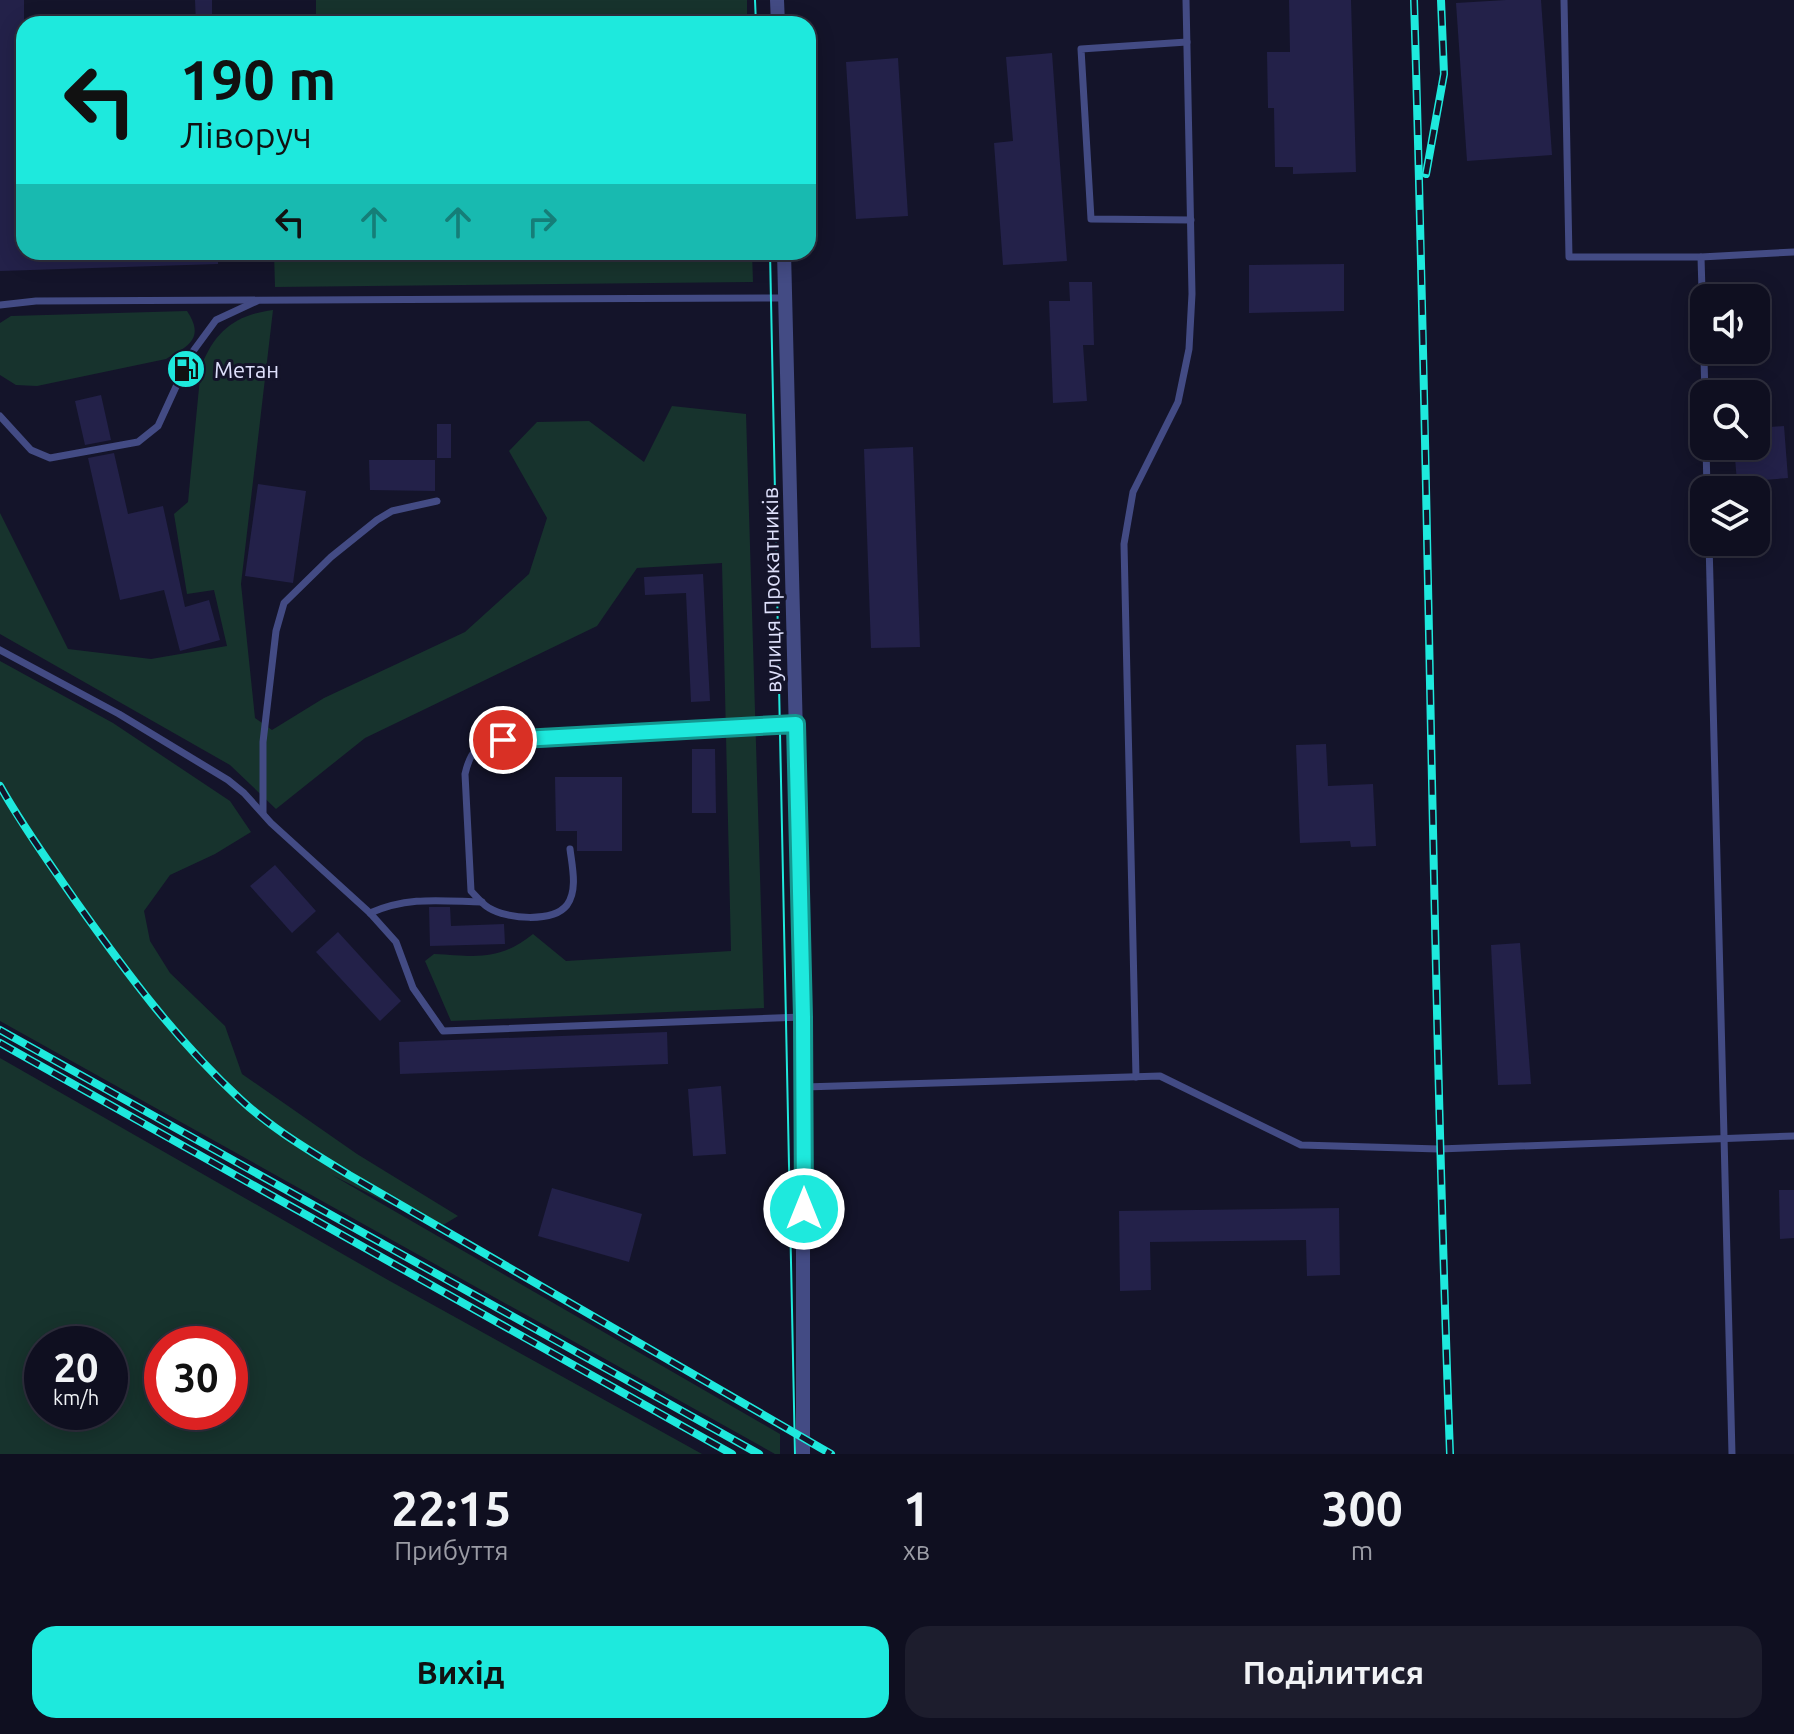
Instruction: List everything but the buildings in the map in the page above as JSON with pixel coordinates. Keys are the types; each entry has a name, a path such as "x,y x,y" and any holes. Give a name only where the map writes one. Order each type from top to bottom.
{"street":[{"name":"вулиця Прокатників","path":"784,260 803,1017 803,1454"}],"lane":[{"path":"1136,1077 1124,544 1133,492 1178,402 1189,349 1192,294 1186,0"},
{"path":"1564,0 1569,257 1701,257 1794,252"},
{"path":"1187,42 1081,49 1091,219 1191,220"},
{"path":"1701,257 1705,380"},
{"path":"0,305 36,301 785,298"},
{"path":"0,416 31,450 50,458 138,442 158,426 191,354 216,320 259,300"},
{"path":"263,813 263,742 276,631 284,603 331,557 377,520 392,511 437,501"},
{"path":"1709,556 1732,1454"},
{"path":"0,650 119,714 228,780 370,913 396,942 413,988 443,1031 803,1017"},
{"path":"570,849 574,887 567,905 553,913 537,917 512,916 488,908 471,891 465,774 469,757 480,745 503,740 796,724"},
{"path":"370,913 402,901 482,902"},
{"path":"804,1087 1160,1076 1301,1145 1439,1149 1794,1136"}],"green space":[{"path":"316,0 747,0 747,16 316,16"},
{"path":"274,260 752,260 753,282 275,287"},
{"path":"273,310 241,584 255,718 272,730 324,698 465,632 529,574 547,518 509,451 537,422 589,421 644,462 672,406 746,414 764,1008 451,1021 425,961 434,954 475,956 497,953 533,934 566,961 731,951 722,563 637,568 597,626 365,738 276,809 230,765 0,634 0,513 68,649 151,659 227,646 214,590 187,594 174,514 188,502 201,367 207,354 220,334 237,321"},
{"path":"187,311 195,328 192,340 166,359 37,386 16,385 0,375 0,323 11,316"},
{"path":"0,661 113,723 230,801 251,832 215,854 170,875 144,911 150,941 170,973 225,1026 242,1074 357,1154 458,1216 438,1228 332,1175 780,1434 780,1454 775,1454 0,1021"},
{"path":"0,1058 388,1280 702,1454 0,1454"}],"tram line":[{"path":"755,0 756,16"},
{"path":"770,260 795,1454"}],"railway":[{"path":"1414,0 1450,1454"},
{"path":"1426,174 1444,74 1441,0"},
{"path":"0,786 47,860 133,980 195,1054 252,1110 349,1175 831,1454"},
{"path":"0,1030 759,1454"},
{"path":"0,1043 732,1454"}],"place":[{"name":"Метан","path":"186,369"}],"route":[{"path":"503,740 796,724 804,1209"}]}
